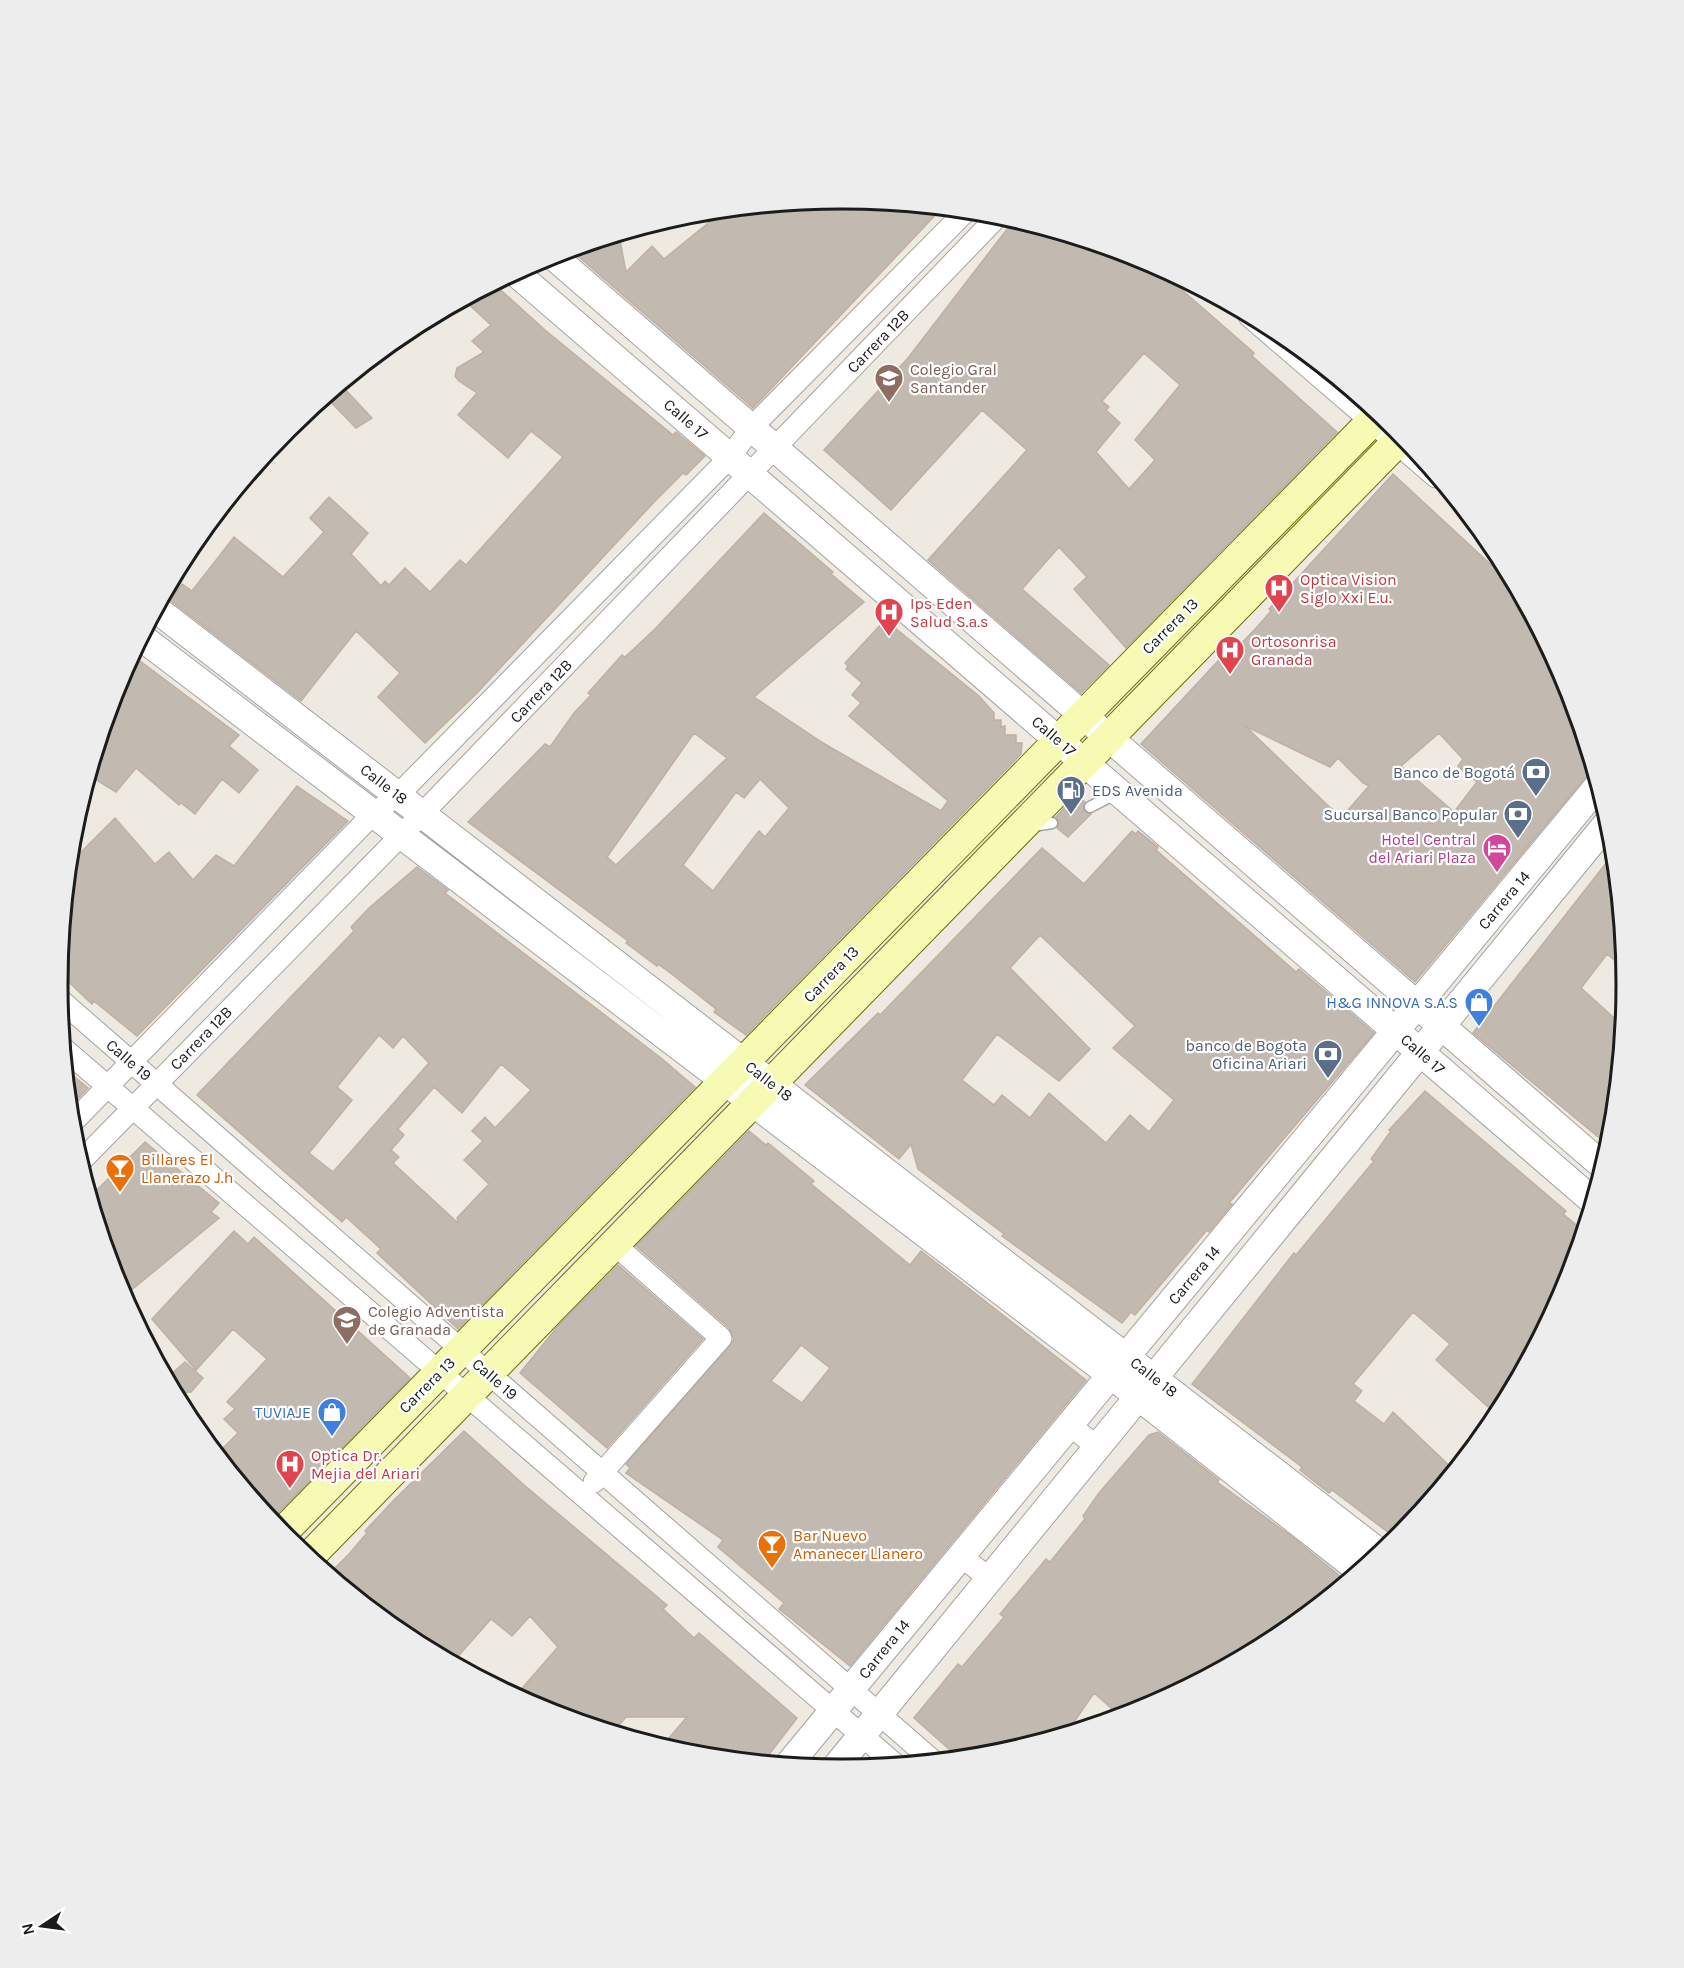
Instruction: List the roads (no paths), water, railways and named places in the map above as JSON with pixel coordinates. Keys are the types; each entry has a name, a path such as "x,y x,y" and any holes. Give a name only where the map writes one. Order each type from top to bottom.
{"main road":[{"name":"Carrera 13","path":"289,1526 1373,420"},
{"name":"Carrera 13","path":"315,1551 1396,443"}],"street":[{"name":"Carrera 12B","path":"87,1155 422,814 740,466 751,428 959,218"},
{"name":"Carrera 12B","path":"79,1117 373,814 398,795 740,466 775,448 991,224"},
{"name":"Calle 17","path":"561,263 1596,1160"},
{"name":"Calle 17","path":"522,279 1587,1195"},
{"name":"Calle 18","path":"162,614 422,814 762,1092 1148,1387 1373,1548"},
{"name":"Calle 18","path":"146,642 400,834 735,1071"},
{"name":"Carrera 14","path":"795,1757 1592,793"},
{"name":"Carrera 14","path":"842,1759 1422,1053 1601,830"},
{"name":"Calle 19","path":"68,1007 925,1754"},
{"name":"Calle 19","path":"71,1055 887,1757"},
{"path":"259,1217 277,1189"},
{"path":"583,1495 721,1338 614,1244"},
{"name":"Calle 18","path":"1148,1387 1354,1565"},
{"path":"1070,1426 1098,1447"},
{"path":"676,1576 696,1554"},
{"path":"961,1556 990,1579"}],"lane":[{"path":"1090,807 1119,792"},
{"path":"1018,829 1052,823"}],"place":[{"name":"Colegio Gral Santander","path":"889,404"},
{"name":"Optica Vision Siglo Xxi E.u.","path":"1279,614"},
{"name":"Ips Eden Salud S.a.s","path":"889,638"},
{"name":"Ortosonrisa Granada","path":"1230,676"},
{"name":"Banco de Bogotá","path":"1536,798"},
{"name":"EDS Avenida","path":"1071,816"},
{"name":"Sucursal Banco Popular","path":"1518,840"},
{"name":"Hotel Central del Ariari Plaza","path":"1497,874"},
{"name":"H&G INNOVA S.A.S","path":"1479,1028"},
{"name":"banco de Bogota Oficina Ariari","path":"1328,1080"},
{"name":"Billares El Llanerazo J.h","path":"120,1194"},
{"name":"Colegio Adventista de Granada","path":"347,1346"},
{"name":"TUVIAJE","path":"332,1438"},
{"name":"Optica Dr. Mejia del Ariari","path":"290,1490"},
{"name":"Bar Nuevo Amanecer Llanero","path":"772,1570"}]}
